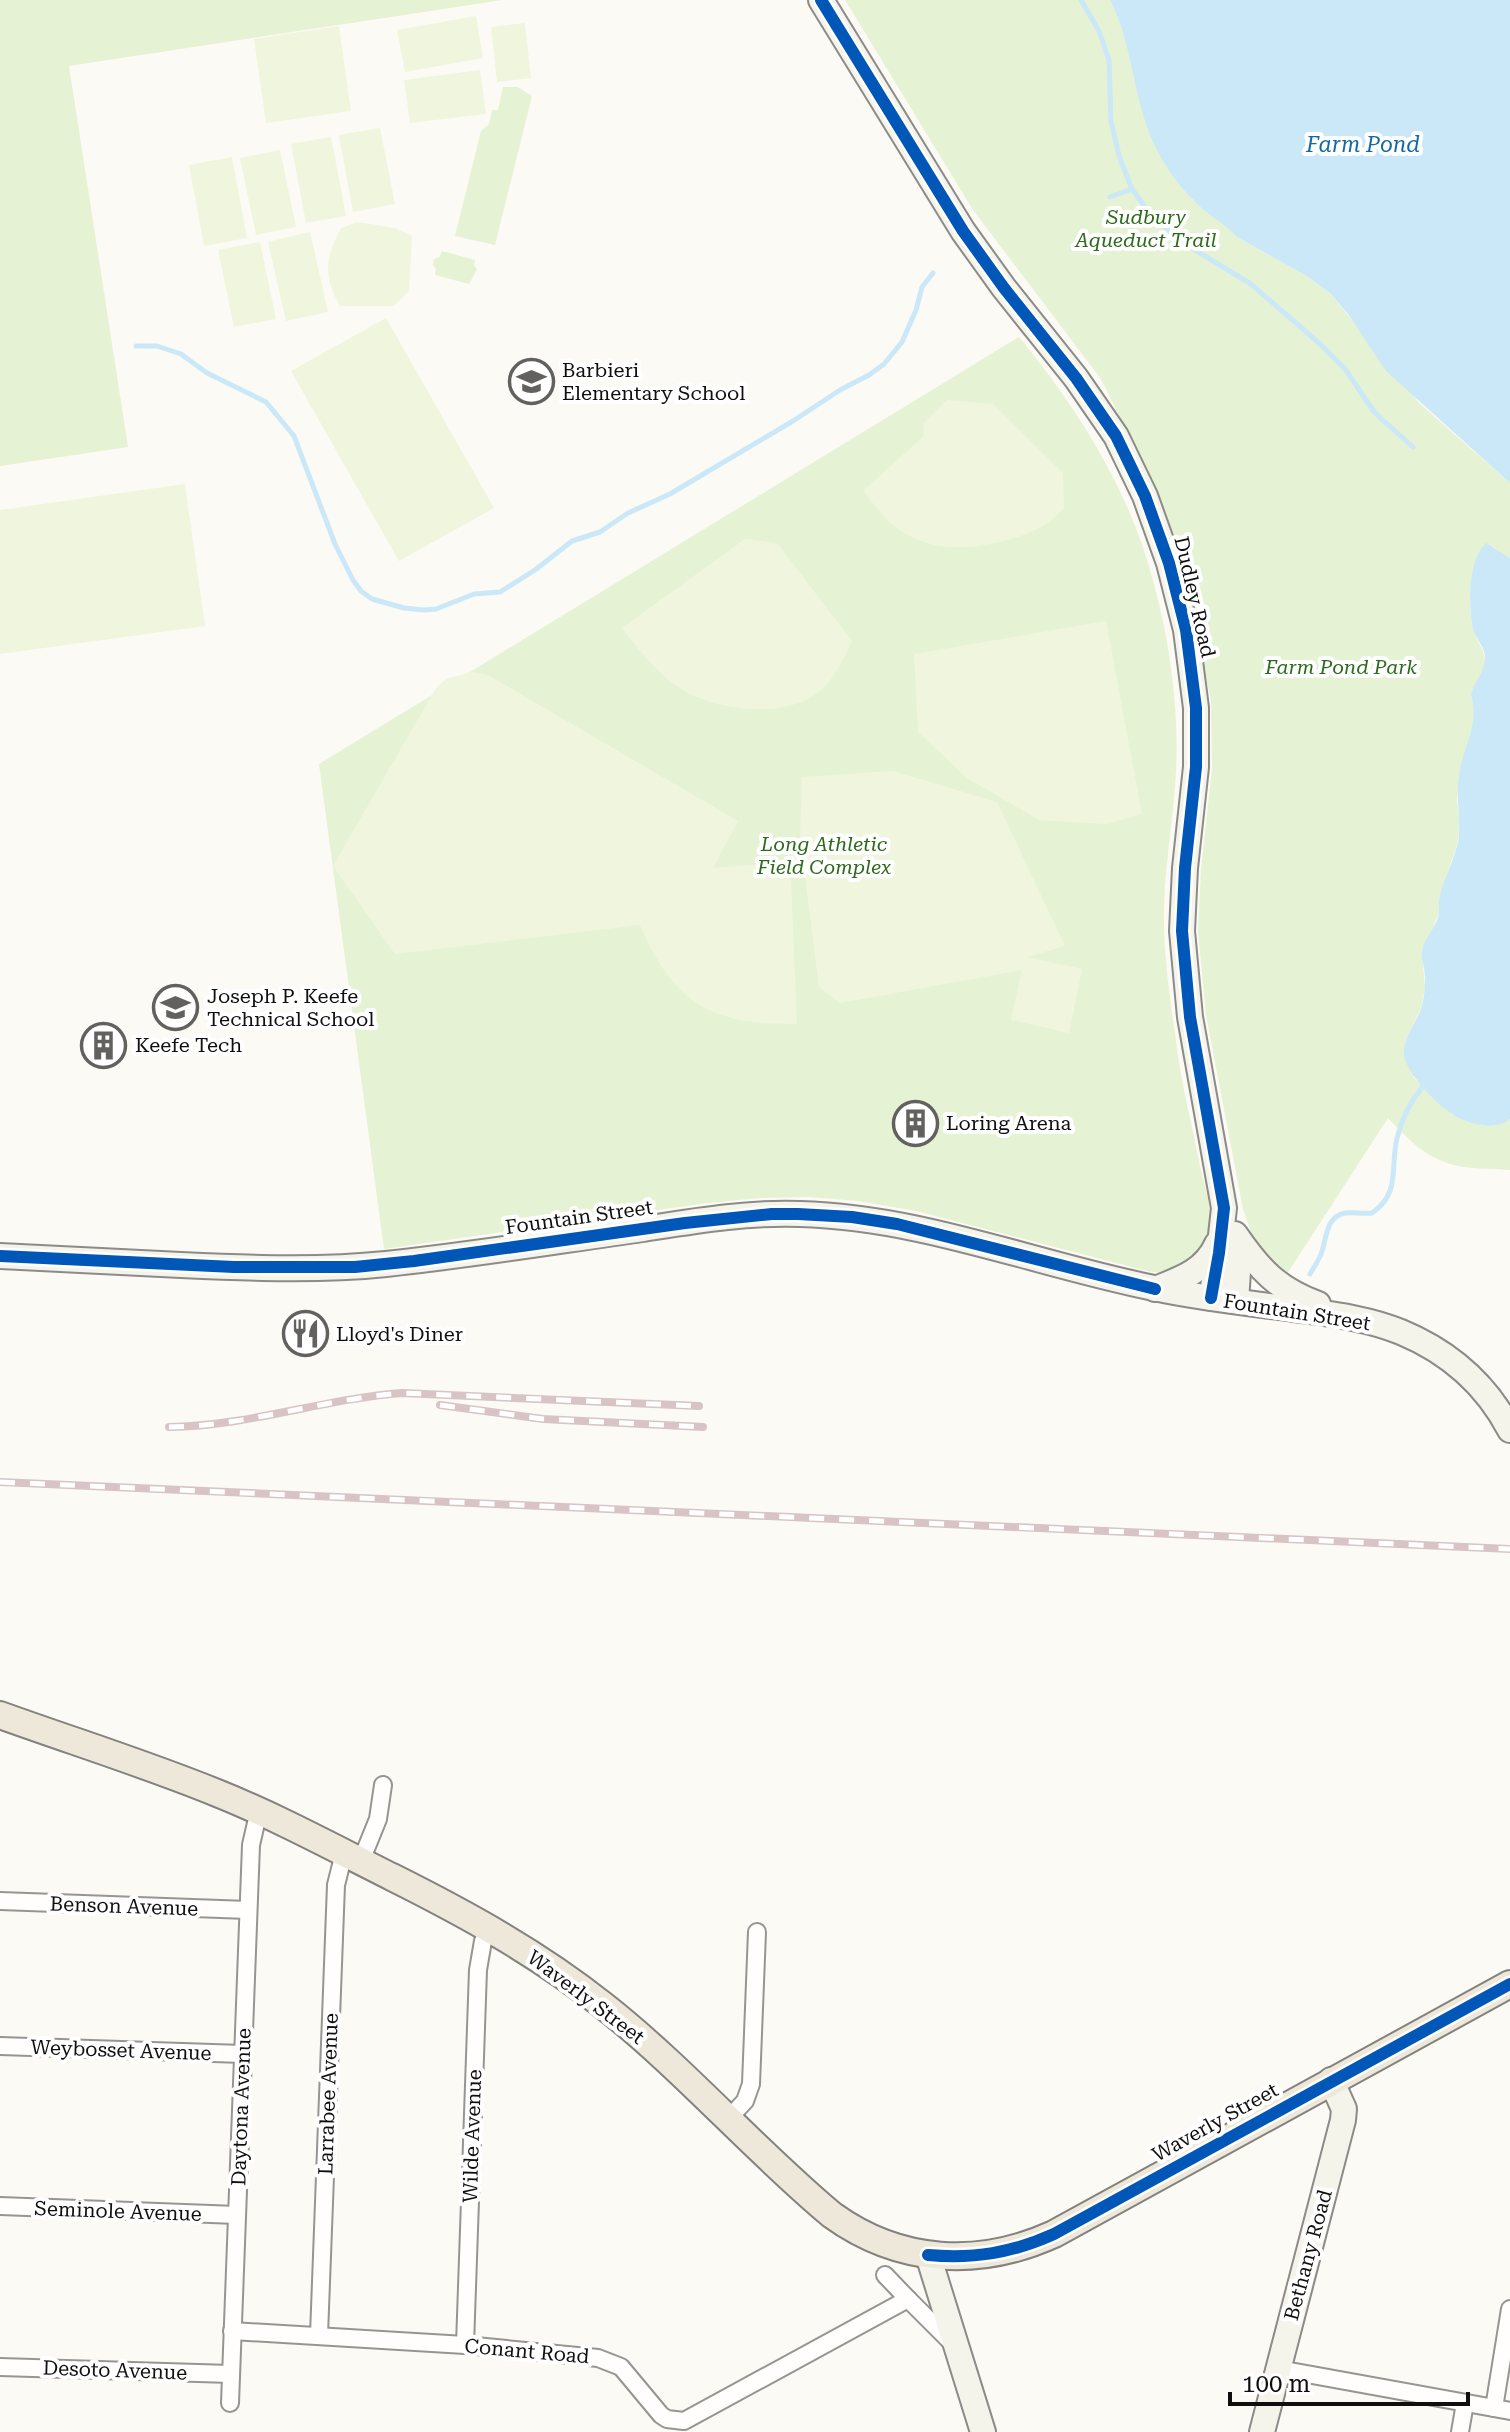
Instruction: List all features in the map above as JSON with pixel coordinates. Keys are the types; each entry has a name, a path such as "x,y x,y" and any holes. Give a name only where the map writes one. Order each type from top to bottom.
{"main road":[{"name":"Waverly Street","path":"0,1715 153,1768 261,1813 490,1929 604,2005 677,2069 814,2200 847,2226 891,2246 928,2255 975,2257 1035,2243 1510,1984"}],"street":[{"name":"Dudley Road","path":"821,0 963,231 1109,426 1131,465 1159,531 1186,630 1196,708 1196,767 1182,931 1190,1017 1228,1235 1238,1272 1236,1301"},
{"name":"Fountain Street","path":"0,1256 245,1268 340,1268 414,1261 697,1221 772,1214 852,1217 897,1224 1155,1289 1354,1318 1399,1331 1449,1358 1479,1384 1510,1430"},
{"name":"Dudley Road","path":"1211,1298 1228,1235"},
{"path":"1155,1289 1199,1268 1228,1235 1274,1282 1301,1298 1354,1318"},
{"name":"Larrabee Avenue","path":"319,2335 336,1885 378,1819 383,1785"},
{"name":"Daytona Avenue","path":"230,2403 251,1845 261,1813"},
{"name":"Benson Avenue","path":"0,1901 248,1910"},
{"name":"Wilde Avenue","path":"465,2345 478,1970 483,1941 490,1929"},
{"path":"728,2119 745,2101 751,2084 757,1932"},
{"name":"Weybosset Avenue","path":"0,2046 243,2054"},
{"name":"Bethany Road","path":"1262,2432 1343,2120 1344,2109 1331,2080"},
{"name":"Seminole Avenue","path":"0,2206 237,2215"},
{"path":"928,2255 983,2432"},
{"path":"885,2275 957,2348"},
{"name":"Conant Road","path":"232,2331 465,2345 580,2355 611,2361 621,2367 661,2415 684,2421 908,2299"},
{"path":"1279,2369 1502,2410 1510,2309"},
{"name":"Desoto Avenue","path":"0,2367 231,2374"},
{"path":"1460,2432 1465,2403"}],"green space":[{"path":"0,0 503,0 69,66 128,447 0,466"},
{"name":"Farm Pond Park","path":"845,0 1110,0 1135,74 1143,113 1158,152 1192,199 1237,237 1305,275 1330,293 1419,403 1510,483 1510,558 1494,547 1479,551 1472,580 1472,621 1485,665 1471,693 1475,710 1473,731 1459,775 1457,800 1460,825 1457,845 1439,898 1439,913 1422,953 1425,988 1421,1008 1405,1042 1414,1078 1453,1115 1510,1119 1510,1170 1462,1167 1438,1160 1415,1144 1388,1118 1285,1277 1255,1244 1243,1209 1206,1015 1198,931 1212,768 1211,701 1189,595 1169,527 1156,491 1101,379 973,210"},
{"path":"476,16 483,58 405,72 397,30"},
{"path":"525,23 531,78 497,82 491,27"},
{"path":"339,26 351,111 266,123 254,39"},
{"path":"480,70 486,114 410,123 404,80"},
{"path":"503,87 518,87 532,96 495,245 455,236 481,131 489,124 492,110 498,110"},
{"path":"380,128 395,204 353,212 339,135"},
{"path":"331,137 346,216 306,223 291,144"},
{"path":"280,150 296,227 256,235 240,158"},
{"path":"232,157 247,238 204,246 189,165"},
{"path":"358,222 395,228 412,236 409,291 394,306 340,306 335,295 329,276 329,258 341,228"},
{"path":"310,232 328,312 286,321 268,242"},
{"path":"260,242 276,319 234,327 218,250"},
{"path":"442,251 475,260 477,269 469,284 435,275 434,259"},
{"path":"386,318 494,508 399,561 291,371"},
{"name":"Long Athletic Field Complex","path":"1019,337 1082,423 1117,484 1144,550 1165,630 1175,699 1177,746 1165,891 1165,942 1181,1072 1210,1211 1210,1229 1205,1246 1186,1265 1169,1271 1151,1272 916,1211 809,1197 700,1204 384,1249 319,764"},
{"path":"947,400 993,404 1063,473 1064,508 1050,521 1026,534 978,546 939,546 921,541 890,522 864,490 923,437 924,423"},
{"path":"185,484 205,626 0,654 0,510"},
{"path":"745,539 777,543 852,641 830,681 805,701 770,709 751,709 697,697 665,677 622,628"},
{"path":"1106,621 1142,814 1107,824 1039,820 967,778 918,732 914,654"},
{"path":"472,672 488,675 738,821 713,868 774,863 791,879 797,1024 741,1020 699,1004 667,974 640,925 395,954 333,866 436,688 446,679"},
{"path":"893,771 997,802 1065,946 1027,957 1082,969 1069,1033 1011,1020 1022,970 840,1003 819,987 800,837 802,777"}],"water":[{"name":"Farm Pond","path":"1110,0 1510,0 1510,483 1386,371 1330,293 1305,275 1237,237 1184,191 1162,160 1150,134 1124,37"},
{"path":"1486,543 1510,558 1510,1119 1492,1125 1465,1121 1443,1107 1411,1072 1404,1055 1405,1042 1424,996 1423,947 1438,918 1440,894 1458,842 1458,784 1472,726 1471,694 1485,658 1473,629 1471,583 1476,560"}],"waterway":[{"path":"1081,0 1099,31 1109,60 1111,121 1119,156 1132,189 1148,211 1177,239 1251,284 1319,343 1345,369 1375,413 1413,447"},
{"path":"1110,197 1132,189"},
{"path":"136,346 157,346 181,354 207,373 266,402 294,436 335,544 361,591 372,599 404,608 436,609 474,594 500,592 572,541 600,532 628,513 670,494 869,375 884,364 902,342 922,287 933,273"},
{"path":"1310,1274 1334,1219 1345,1213 1372,1213 1387,1197 1393,1179 1399,1131 1407,1110 1423,1086"}],"railway":[{"path":"169,1427 228,1422 402,1393 699,1406"},
{"path":"440,1405 543,1419 703,1427"},
{"path":"0,1482 1510,1549"}],"cycle path":[{"path":"821,0 963,231 1076,378 1116,436 1145,496 1169,563 1186,630 1196,708 1196,767 1182,931 1190,1017 1224,1208 1211,1298"},
{"path":"0,1256 234,1267 355,1267 685,1223 798,1214 852,1217 897,1224 1155,1289"},
{"path":"928,2255 992,2253 1054,2234 1510,1984"}],"place":[{"name":"Barbieri Elementary School","path":"531,382"},
{"name":"Joseph P. Keefe Technical School","path":"176,1007"},
{"name":"Keefe Tech","path":"104,1045"},
{"name":"Loring Arena","path":"915,1123"},
{"name":"Lloyd's Diner","path":"305,1334"}],"park label":[{"name":"Sudbury Aqueduct Trail","path":"1146,228"}]}
